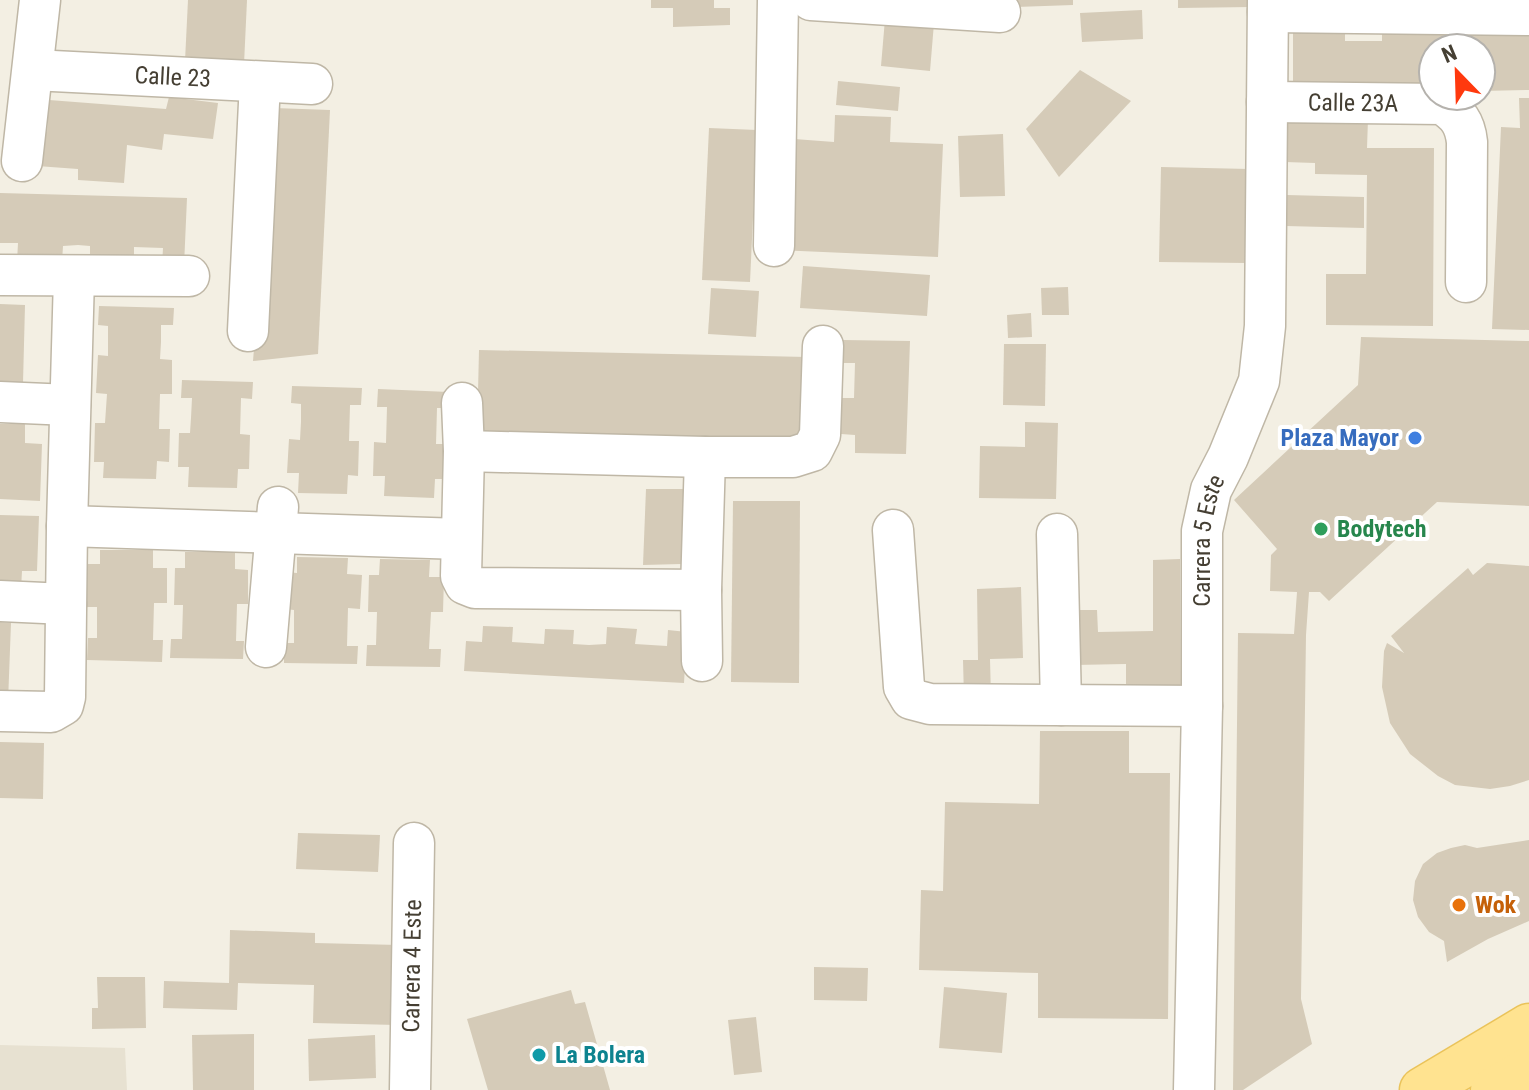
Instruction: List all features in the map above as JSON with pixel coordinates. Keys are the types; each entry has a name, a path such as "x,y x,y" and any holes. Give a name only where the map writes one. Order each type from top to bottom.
{"main road":[{"path":"1422,1090 1529,1026"},
{"path":"1493,1090 1529,1069"}],"street":[{"path":"22,161 40,0"},
{"path":"774,246 778,0"},
{"path":"811,0 1000,12"},
{"path":"1268,6 1529,15"},
{"name":"Carrera 5 Este","path":"1194,1090 1202,706 1202,531 1211,490 1259,381 1263,356 1268,6"},
{"name":"Calle 23","path":"33,70 312,84"},
{"path":"248,331 260,82"},
{"name":"Calle 23A","path":"1267,102 1442,104 1453,111 1461,120 1467,142 1466,282"},
{"path":"0,275 189,276"},
{"path":"0,711 51,712 63,705 74,277"},
{"path":"464,451 793,457 812,451 820,435 823,346"},
{"path":"0,402 70,405"},
{"path":"462,403 461,576 465,584 475,588 701,590"},
{"path":"702,661 705,457"},
{"path":"68,512 462,527"},
{"path":"266,647 277,520"},
{"path":"893,530 904,687 911,699 930,704 1202,706"},
{"path":"1057,534 1061,705"},
{"path":"0,601 66,604"},
{"name":"Carrera 4 Este","path":"410,1090 414,843"}],"shaded area":[{"path":"0,1045 125,1048 127,1090 0,1090"}],"building":[{"path":"188,0 247,0 244,64 185,61"},
{"path":"651,0 714,0 714,8 730,8 730,25 673,27 673,8 651,8"},
{"path":"1013,0 1073,0 1073,5 1014,7"},
{"path":"1178,0 1251,0 1251,7 1178,8"},
{"path":"1142,10 1143,39 1082,42 1080,13"},
{"path":"885,19 934,23 930,71 881,66"},
{"path":"1529,31 1529,90 1497,91 1497,32 1417,32 1417,92 1293,91 1293,32 1345,33 1345,41 1382,41 1382,32"},
{"path":"1080,70 1131,101 1059,177 1026,129"},
{"path":"838,81 900,87 898,111 836,105"},
{"path":"169,97 218,103 213,139 164,134 162,150 127,145 124,183 78,180 78,169 37,166 40,132 47,132 49,100 166,109"},
{"path":"1519,98 1529,98 1529,330 1492,329 1501,127 1520,128"},
{"path":"274,108 330,110 318,354 253,361"},
{"path":"835,115 891,117 890,142 943,144 938,257 777,250 781,138 834,142"},
{"path":"1286,117 1368,119 1367,148 1434,148 1433,326 1326,325 1326,274 1366,274 1367,175 1315,174 1315,163 1285,162"},
{"path":"709,128 757,130 750,282 702,280"},
{"path":"1003,134 1005,196 960,197 958,136"},
{"path":"1161,167 1249,169 1246,263 1159,262"},
{"path":"0,193 187,198 184,266 162,266 163,248 134,247 134,266 90,264 90,246 78,245 63,246 62,262 17,262 18,243 0,243"},
{"path":"1287,195 1364,197 1364,228 1286,226"},
{"path":"803,266 930,275 927,316 800,308"},
{"path":"1068,287 1069,315 1042,315 1041,288"},
{"path":"711,288 759,291 756,337 708,334"},
{"path":"0,304 25,305 23,383 0,383"},
{"path":"99,306 174,308 173,325 161,325 160,359 172,360 172,394 160,394 159,429 170,429 169,462 157,461 156,479 103,478 104,462 94,462 95,423 105,423 107,394 96,393 98,355 108,356 108,326 98,325"},
{"path":"1031,313 1032,337 1008,338 1007,315"},
{"path":"1361,337 1529,341 1529,506 1437,502 1329,601 1320,592 1309,592 1301,999 1312,1044 1243,1090 1233,1090 1238,633 1294,634 1297,592 1270,591 1271,555 1277,549 1234,500 1358,385"},
{"path":"843,340 910,341 906,454 855,453 855,435 841,434 842,398 854,398 855,363 842,363"},
{"path":"1004,344 1046,344 1045,406 1003,405"},
{"path":"479,350 807,357 805,442 477,435"},
{"path":"182,380 253,382 252,399 241,398 240,434 250,435 249,469 238,469 237,488 188,487 189,467 178,467 179,433 190,433 192,398 181,398"},
{"path":"292,386 362,388 361,405 350,405 349,441 359,441 358,476 348,475 347,494 298,493 299,473 287,473 289,439 300,440 301,404 291,403"},
{"path":"378,389 449,392 448,408 437,408 436,444 446,444 445,479 435,479 434,498 384,496 385,476 373,476 374,442 386,443 387,407 377,407"},
{"path":"1025,422 1058,423 1056,499 979,498 980,446 1025,447"},
{"path":"0,424 25,424 25,443 42,444 40,501 0,499"},
{"path":"646,489 684,489 681,564 643,565"},
{"path":"733,501 800,501 799,683 731,682"},
{"path":"0,515 39,516 37,571 22,571 21,589 0,589"},
{"path":"100,550 153,550 153,568 167,568 167,603 154,603 153,640 163,640 162,662 87,660 88,638 97,638 97,607 85,607 86,564 100,564"},
{"path":"185,552 235,552 235,569 248,570 248,604 237,604 236,641 244,641 243,659 170,658 171,639 182,639 183,605 174,605 175,568 185,568"},
{"path":"297,557 348,558 347,574 362,575 360,609 348,608 347,646 358,646 357,664 284,663 284,643 294,643 294,610 285,609 286,572 297,573"},
{"path":"380,559 430,560 429,577 444,577 443,612 431,612 429,649 441,649 440,667 366,666 367,645 376,645 377,612 368,612 369,575 379,575"},
{"path":"1180,559 1181,697 1126,698 1126,664 1074,665 1074,610 1097,610 1098,632 1153,631 1153,560"},
{"path":"1487,563 1529,566 1529,780 1490,789 1455,785 1410,754 1390,723 1382,687 1387,643 1404,653 1391,636 1468,568 1473,575"},
{"path":"1021,587 1023,658 990,659 991,697 964,698 963,660 978,660 977,589"},
{"path":"0,622 11,623 8,702 0,702"},
{"path":"483,626 513,627 512,642 544,644 545,629 574,630 573,644 589,645 606,644 607,627 637,629 635,644 667,646 668,630 687,632 684,683 464,671 466,641 482,642"},
{"path":"1040,731 1129,731 1129,773 1170,773 1168,1019 1038,1018 1038,973 919,970 921,890 943,891 945,802 1039,804"},
{"path":"0,742 44,743 43,799 0,798"},
{"path":"298,833 380,835 378,872 296,869"},
{"path":"1529,840 1529,921 1447,962 1444,941 1429,932 1418,917 1413,900 1415,881 1423,864 1437,853 1451,848 1465,845 1477,848"},
{"path":"230,930 315,933 315,943 399,945 397,1025 313,1023 314,985 238,983 237,1010 163,1008 164,981 229,983"},
{"path":"814,967 868,968 867,1001 814,1000"},
{"path":"97,977 145,977 146,1028 92,1029 92,1008 98,1008"},
{"path":"944,987 1007,993 1002,1053 939,1048"},
{"name":"La Bolera","path":"571,990 575,1004 585,1002 610,1090 488,1090 467,1019"},
{"path":"756,1017 762,1072 734,1075 728,1020"},
{"path":"254,1034 254,1090 193,1090 192,1035"},
{"path":"375,1035 376,1078 309,1081 308,1039"}],"place":[{"name":"Plaza Mayor","path":"1415,438"},
{"name":"Bodytech","path":"1321,529"},
{"name":"Wok","path":"1459,905"},
{"name":"La Bolera","path":"539,1055"}]}
